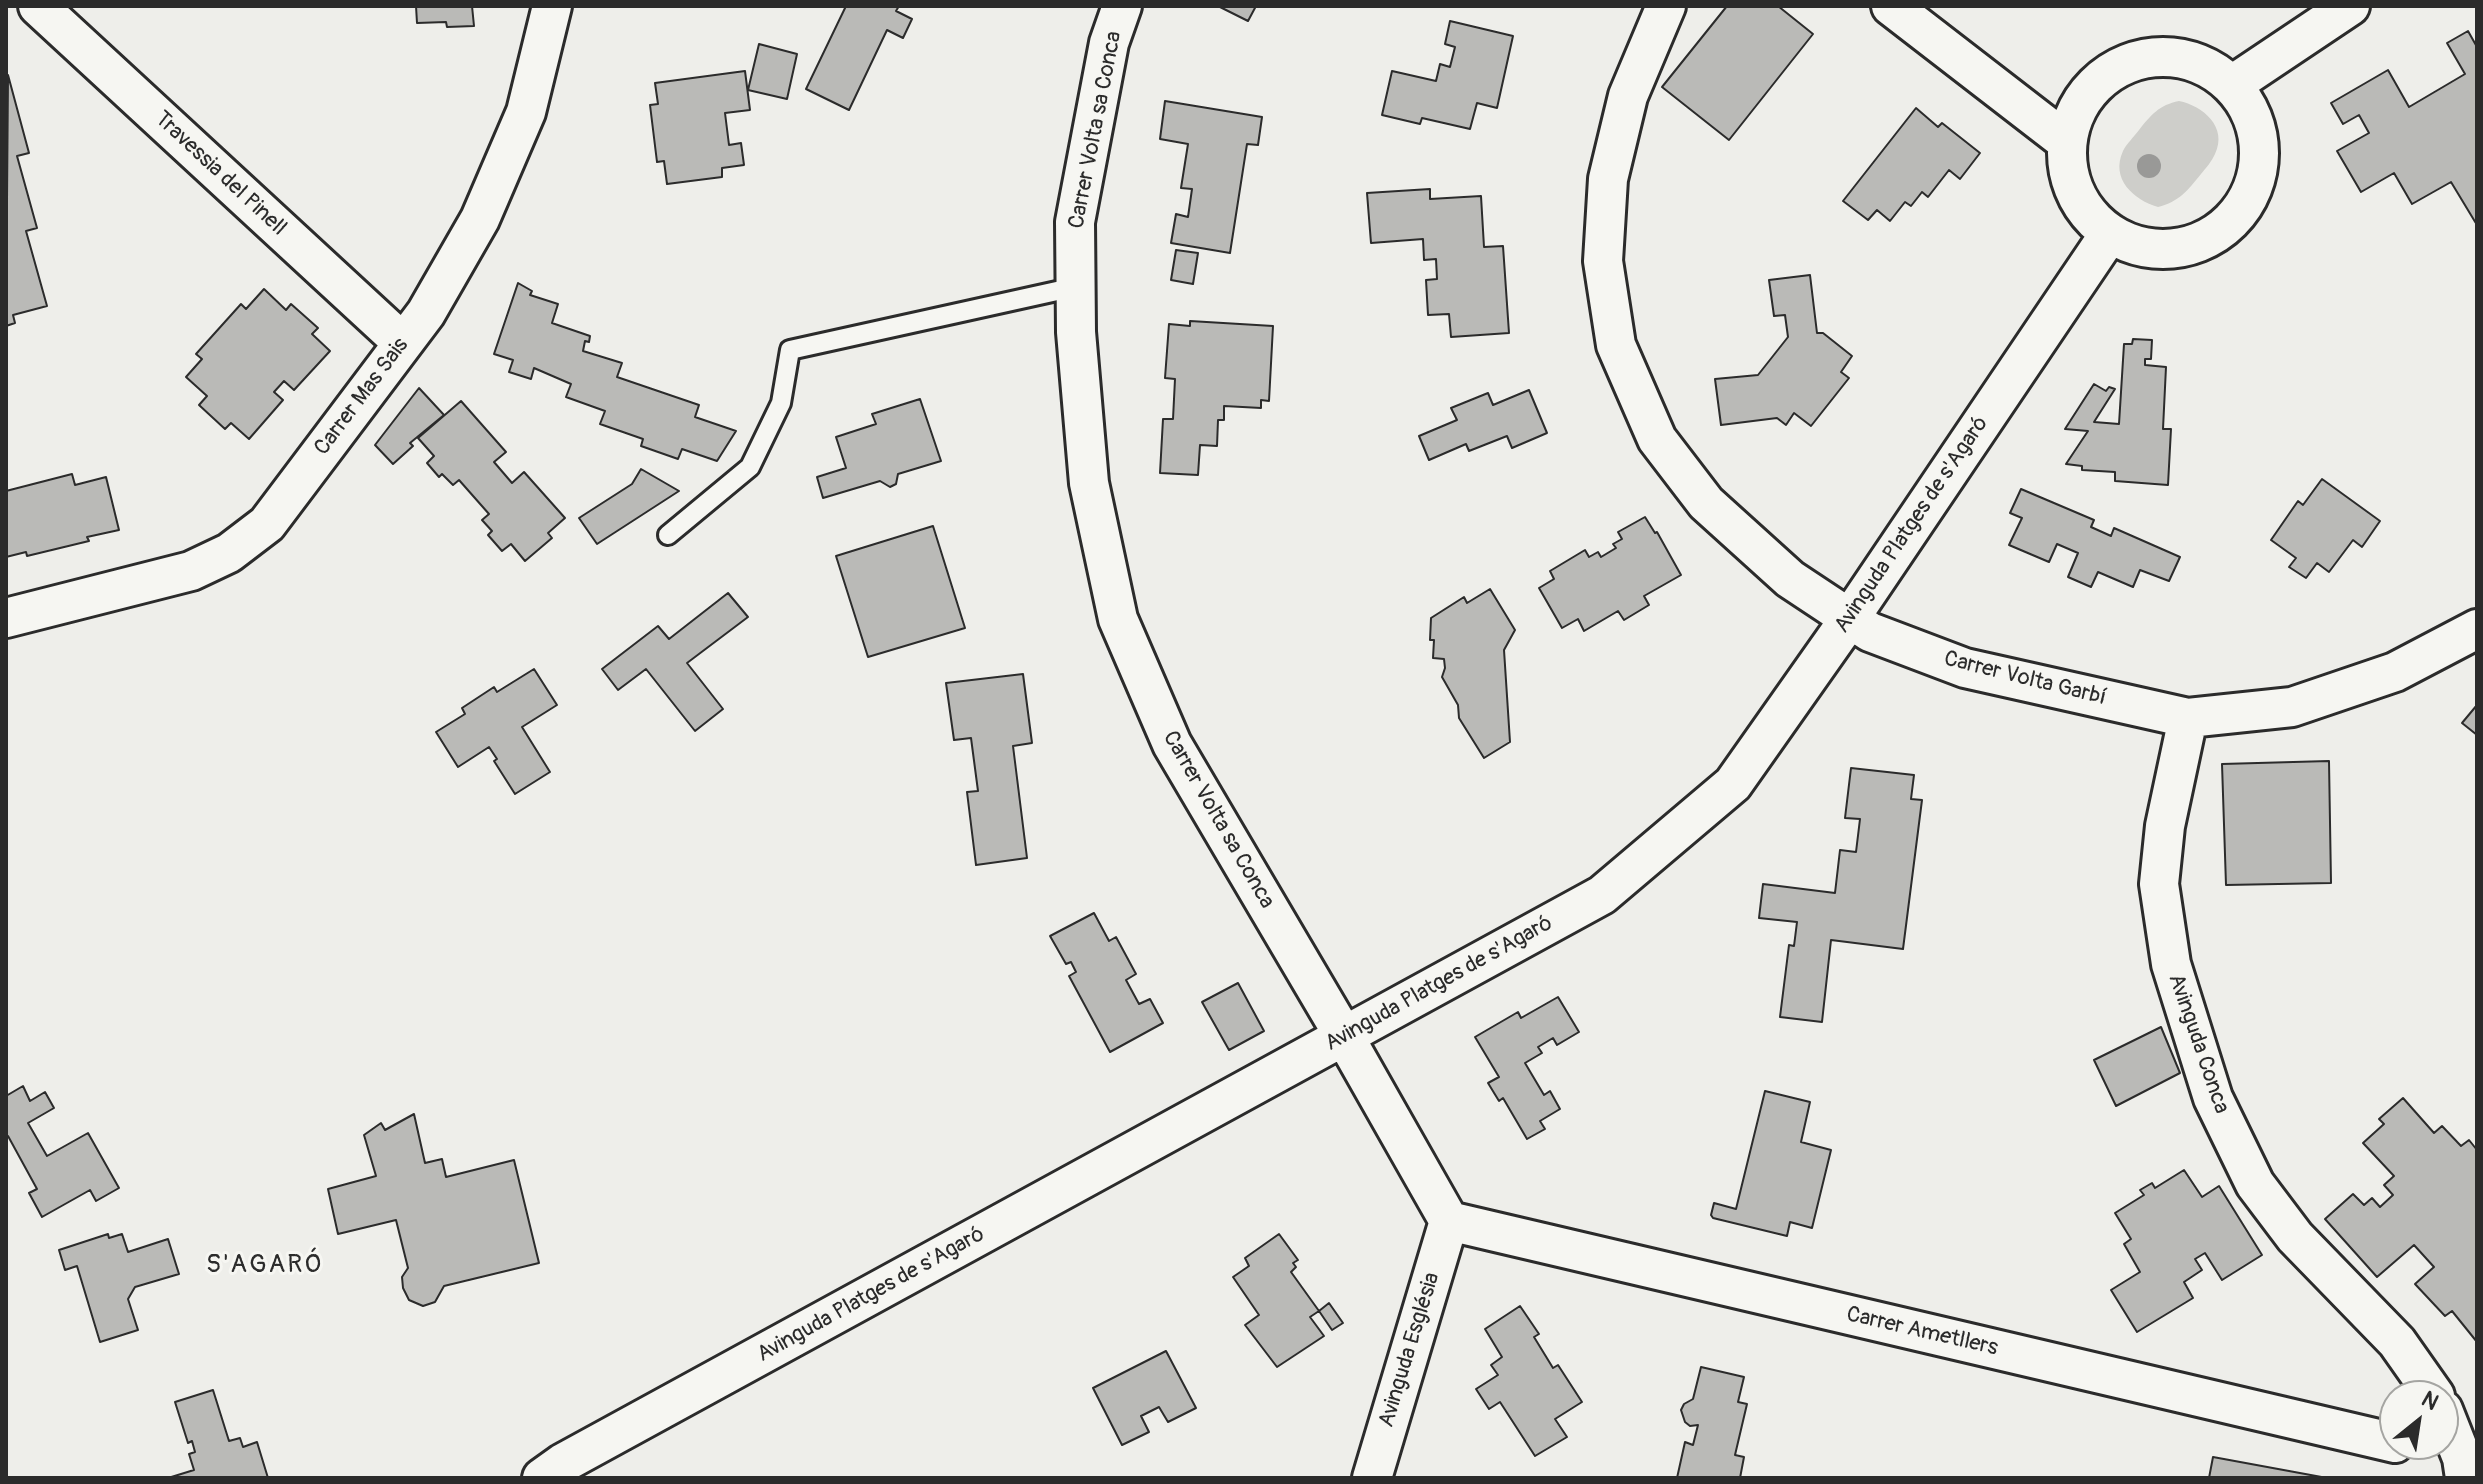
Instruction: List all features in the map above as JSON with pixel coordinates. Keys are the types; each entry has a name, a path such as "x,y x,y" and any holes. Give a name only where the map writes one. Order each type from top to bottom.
{"street":[{"name":"Travessia del Pinell","path":"38,6 403,343"},
{"name":"Carrer Mas Sais","path":"6,618 191,571 229,553 267,524 426,313 480,219 526,112 552,6"},
{"name":"Carrer Volta sa Conca","path":"1122,6 1109,43 1075,222 1076,332 1089,483 1118,619 1172,744 1449,1221"},
{"name":"Carrer Volta Garbí","path":"1666,6 1628,96 1608,179 1603,261 1616,345 1657,439 1706,503 1790,579 1870,632 1965,668 2188,718 2292,707 2395,672 2477,629"},
{"path":"1891,6 2067,142"},
{"path":"2232,85 2350,6"},
{"path":"2147,58 2178,58 2207,67 2232,85 2250,110 2259,138 2259,168 2250,196 2231,222 2205,241 2173,249 2140,247 2110,233 2090,216 2076,194 2068,169 2067,142 2075,113 2093,87 2117,68 2147,58"},
{"name":"Avinguda Platges de s'Agaró","path":"542,1478 563,1463 1602,895 1733,784 1850,618 2110,233"},
{"name":"Avinguda Conca","path":"2188,718 2165,826 2159,884 2171,964 2213,1098 2255,1184 2295,1237 2397,1342 2424,1380"},
{"name":"Carrer Ametllers","path":"1449,1221 2379,1439"},
{"name":"Avinguda Església","path":"1372,1478 1449,1221"},
{"name":"Carrer Ametllers","path":"2442,1460 2463,1468"}],"lane":[{"path":"668,535 750,467 781,403 790,350 1075,287"}],"shaded area":[{"path":"2179,101 2197,108 2211,119 2216,127 2218,144 2211,162 2187,190 2172,202 2158,207 2133,194 2127,187 2122,179 2120,161 2126,145 2152,115 2166,105"}],"building":[{"path":"416,6 472,6 474,26 447,27 446,22 417,23"},
{"path":"846,6 899,6 896,11 912,19 903,38 887,30 849,110 806,89"},
{"path":"1218,6 1256,6 1248,21"},
{"path":"1727,6 1778,6 1813,34 1729,140 1662,87"},
{"path":"1450,21 1513,36 1497,108 1477,103 1470,129 1422,118 1420,124 1382,115 1392,71 1436,81 1440,64 1450,67 1455,47 1445,44"},
{"path":"2468,31 2477,47 2477,225 2451,182 2412,204 2394,173 2361,192 2337,151 2369,133 2359,115 2343,124 2331,103 2388,70 2409,107 2465,74 2447,43"},
{"path":"759,44 797,54 787,99 748,90"},
{"path":"745,71 750,110 725,113 729,145 741,143 744,165 722,168 722,177 667,184 664,161 657,162 650,105 658,104 655,83"},
{"path":"8,75 29,153 17,156 37,228 26,231 47,306 13,315 15,323 6,326"},
{"path":"1165,101 1262,117 1258,145 1247,144 1230,253 1171,243 1176,214 1188,217 1192,189 1181,188 1188,144 1160,139"},
{"path":"1916,108 1938,127 1942,123 1980,153 1960,179 1949,170 1928,197 1922,192 1911,206 1905,202 1890,221 1877,210 1868,220 1843,201"},
{"path":"1430,189 1430,199 1481,196 1484,247 1503,246 1509,333 1451,337 1449,314 1428,315 1426,280 1437,279 1436,259 1424,260 1423,239 1371,243 1367,193"},
{"path":"1176,250 1198,253 1193,284 1171,280"},
{"path":"1810,275 1817,333 1823,333 1852,356 1841,372 1849,378 1811,426 1794,413 1786,425 1777,418 1721,425 1715,379 1758,375 1788,337 1785,315 1774,316 1769,280"},
{"path":"518,283 532,291 530,295 558,304 552,323 590,336 589,342 585,341 583,351 622,363 617,377 699,405 695,417 736,431 717,461 682,449 678,459 641,446 643,439 600,424 605,411 566,397 571,384 534,368 531,379 509,372 513,360 494,354"},
{"path":"264,289 286,310 291,304 318,328 312,334 330,351 294,390 284,381 274,392 283,400 249,439 231,423 225,429 199,405 207,396 186,377 202,359 196,354 241,304 246,309"},
{"path":"1190,321 1273,326 1269,401 1261,400 1261,408 1224,406 1224,420 1218,420 1217,446 1200,445 1198,475 1160,473 1163,419 1173,419 1175,379 1165,378 1169,324 1190,326"},
{"path":"2133,339 2152,340 2151,359 2145,359 2145,365 2166,367 2163,429 2171,429 2168,485 2115,481 2115,472 2082,470 2082,466 2066,464 2088,431 2065,429 2094,384 2106,391 2109,387 2115,389 2094,422 2119,424 2124,344 2132,344"},
{"path":"419,388 444,415 410,443 413,446 393,464 375,445"},
{"path":"1529,390 1547,433 1512,448 1507,436 1469,451 1466,444 1429,460 1419,436 1457,420 1451,408 1488,393 1493,405"},
{"path":"920,399 941,461 898,474 896,484 890,487 880,481 823,498 817,477 846,468 836,437 876,424 872,414"},
{"path":"461,401 506,452 494,462 512,483 524,472 565,518 548,533 552,538 525,561 511,544 502,551 488,535 492,531 482,520 489,514 459,480 453,485 442,474 439,477 427,463 434,456 418,438"},
{"path":"641,469 679,491 597,544 579,518 632,484"},
{"path":"72,474 75,485 106,477 119,530 87,537 89,541 27,556 26,552 6,557 6,491"},
{"path":"2322,479 2380,521 2362,547 2353,540 2329,572 2317,563 2306,578 2289,567 2296,558 2271,540 2298,501 2303,505"},
{"path":"2021,489 2094,520 2091,527 2111,536 2114,528 2180,557 2169,581 2140,570 2133,587 2098,572 2091,587 2068,577 2078,553 2057,544 2049,562 2009,545 2022,518 2010,513"},
{"path":"1645,517 1681,575 1644,596 1649,605 1624,620 1618,611 1584,631 1578,619 1562,628 1539,588 1554,579 1550,571 1585,550 1589,557 1598,552 1601,557 1616,548 1613,544 1622,539 1618,532"},
{"path":"933,526 965,628 868,657 836,556"},
{"path":"1490,589 1515,630 1504,650 1510,742 1484,758 1459,718 1458,705 1442,677 1444,659 1433,658 1434,640 1430,640 1431,618 1464,597 1467,603"},
{"path":"728,593 748,617 687,663 723,709 695,731 646,669 618,690 602,669 658,626 669,639"},
{"path":"534,669 557,705 522,727 550,772 515,794 494,761 497,759 489,747 458,767 436,732 465,714 462,708 494,687 497,692"},
{"path":"1023,674 1032,743 1013,746 1027,858 976,865 967,792 978,791 971,738 954,740 946,683"},
{"path":"2477,705 2477,735 2462,723"},
{"path":"2329,761 2331,883 2226,885 2222,764"},
{"path":"1851,768 1914,775 1911,799 1922,800 1903,949 1831,940 1822,1022 1780,1017 1789,945 1794,946 1797,922 1759,918 1763,884 1835,893 1840,850 1856,852 1860,819 1845,818"},
{"path":"1094,913 1109,941 1116,937 1136,974 1126,980 1139,1004 1150,999 1163,1023 1110,1052 1069,976 1076,972 1071,962 1066,964 1050,936"},
{"path":"1238,983 1264,1031 1229,1050 1202,1002"},
{"path":"1558,997 1579,1032 1557,1045 1553,1038 1538,1047 1542,1053 1525,1063 1544,1095 1550,1091 1560,1109 1540,1121 1545,1129 1527,1139 1503,1098 1499,1101 1488,1083 1499,1077 1475,1037 1518,1012 1521,1018"},
{"path":"2161,1027 2180,1073 2116,1106 2094,1060"},
{"path":"23,1086 30,1101 45,1092 54,1108 28,1123 47,1156 88,1133 119,1188 96,1201 90,1190 42,1217 29,1193 37,1189 6,1137 6,1096"},
{"path":"1765,1091 1810,1102 1801,1142 1831,1150 1812,1228 1790,1222 1787,1236 1711,1215 1714,1203 1736,1209"},
{"path":"2403,1098 2434,1133 2442,1126 2461,1146 2469,1140 2477,1150 2477,1342 2452,1311 2445,1316 2415,1284 2434,1267 2414,1245 2377,1277 2325,1219 2353,1194 2364,1205 2372,1198 2380,1207 2393,1195 2384,1185 2394,1176 2363,1143 2384,1124 2379,1119"},
{"path":"414,1114 425,1163 442,1159 446,1177 514,1160 539,1263 444,1286 435,1302 423,1306 409,1300 403,1288 402,1277 408,1268 396,1220 338,1234 328,1189 376,1176 364,1135 381,1123 385,1130"},
{"path":"2184,1170 2202,1197 2219,1186 2262,1255 2222,1280 2205,1253 2195,1259 2202,1270 2184,1282 2193,1298 2137,1332 2111,1290 2140,1272 2124,1244 2131,1239 2115,1213 2144,1195 2140,1190 2152,1183 2155,1188"},
{"path":"108,1234 109,1238 122,1234 128,1252 168,1239 179,1274 135,1287 128,1299 138,1330 100,1342 77,1266 65,1270 59,1250"},
{"path":"1279,1234 1298,1260 1293,1263 1296,1267 1291,1272 1319,1311 1310,1317 1324,1336 1277,1367 1245,1325 1259,1315 1233,1277 1249,1266 1245,1258"},
{"path":"1329,1303 1343,1323 1332,1330 1319,1311"},
{"path":"1520,1306 1539,1334 1534,1337 1553,1368 1558,1365 1582,1402 1555,1419 1567,1437 1535,1456 1500,1402 1489,1409 1476,1389 1498,1375 1491,1365 1502,1357 1485,1329"},
{"path":"1166,1351 1196,1408 1168,1422 1159,1407 1141,1416 1149,1432 1122,1445 1093,1388"},
{"path":"1701,1367 1744,1377 1738,1402 1747,1404 1735,1455 1744,1457 1740,1478 1677,1478 1685,1442 1693,1445 1698,1425 1690,1426 1685,1422 1681,1410 1693,1399"},
{"path":"213,1390 229,1441 240,1438 243,1447 257,1442 268,1478 168,1478 194,1470 189,1454 195,1452 192,1441 188,1443 175,1402"},
{"path":"2213,1457 2327,1478 2209,1478"}],"district":[{"name":"S'AGARÓ","path":"265,1265"}]}
